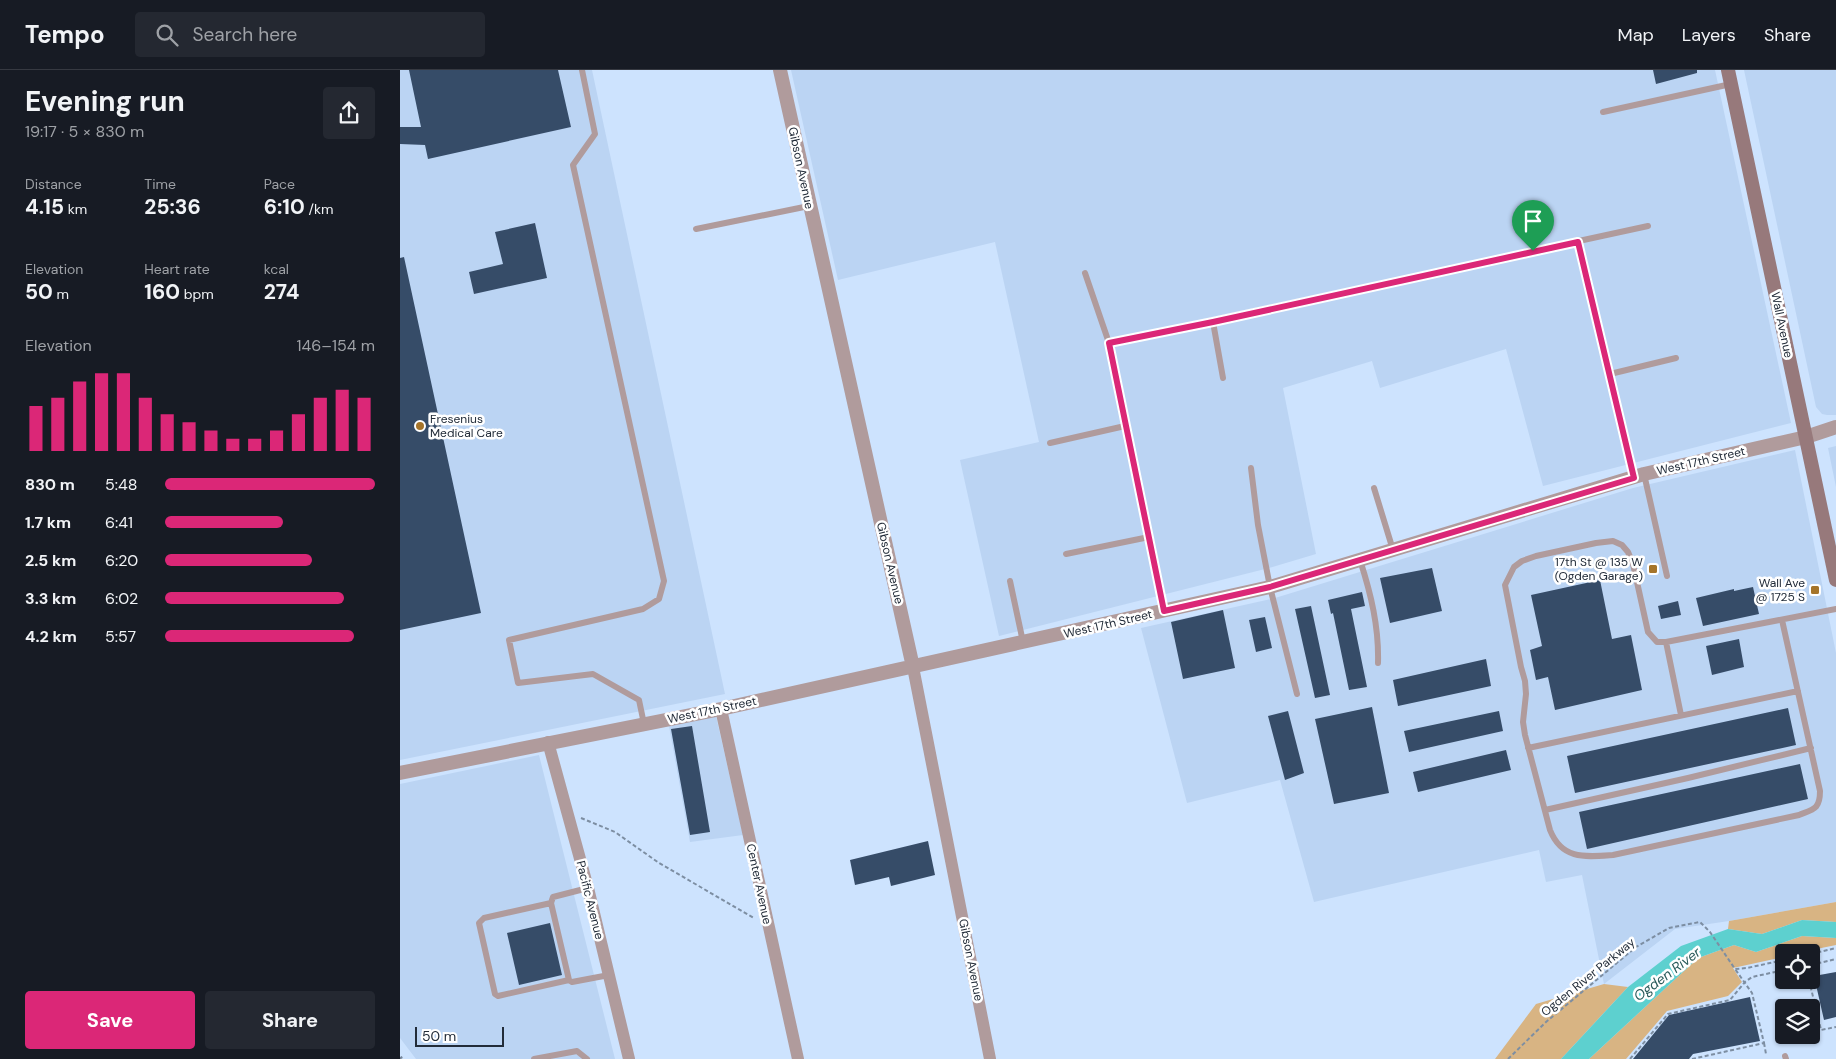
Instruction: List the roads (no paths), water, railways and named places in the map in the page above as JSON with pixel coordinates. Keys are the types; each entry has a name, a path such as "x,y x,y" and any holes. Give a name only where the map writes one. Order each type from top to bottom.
{"main road":[{"name":"Wall Avenue","path":"1728,70 1836,580"}],"street":[{"name":"Gibson Avenue","path":"780,70 913,667 990,1059"},
{"name":"West 17th Street","path":"400,772 721,709 1270,587 1639,476 1806,437 1836,427"},
{"name":"Center Avenue","path":"721,709 798,1059"},
{"name":"Pacific Avenue","path":"548,742 588,888 629,1059"}],"lane":[{"path":"582,70 595,134 573,165 664,581 659,599 643,609 509,640 518,683 593,674 639,700 644,724"},
{"path":"1603,112 1731,84"},
{"path":"696,229 809,206"},
{"path":"1109,343 1213,322 1648,226"},
{"path":"1578,242 1610,374 1667,576"},
{"path":"1085,273 1109,343 1164,611"},
{"path":"1213,322 1223,378"},
{"path":"1610,374 1676,358"},
{"path":"1050,442 1125,426"},
{"path":"1251,468 1258,526 1270,587 1297,694"},
{"path":"1374,488 1393,550"},
{"path":"1066,554 1149,537"},
{"path":"1782,620 1820,791 1819,803 1814,809 1799,815 1622,853 1591,856 1572,854 1560,848 1553,839 1528,748 1523,722 1526,694 1525,682 1505,585 1514,567 1522,561 1536,556 1596,543 1612,541 1622,545 1634,564 1648,632 1657,642 1666,642 1836,609"},
{"path":"1360,560 1370,591 1379,640 1378,663"},
{"path":"1010,581 1023,642"},
{"path":"1666,642 1681,715"},
{"path":"1528,748 1798,691"},
{"path":"1545,810 1811,748"},
{"path":"569,980 551,903 552,897 588,888"},
{"path":"551,903 484,918 479,923 495,994 498,996 569,980 572,982 609,975"},
{"path":"534,1059 577,1051 587,1059"}],"water":[{"name":"Ogden River","path":"1802,920 1836,922 1836,938 1802,936 1756,952 1734,945 1698,958 1589,1059 1561,1059 1628,987 1681,946 1728,929 1762,934"}],"place":[{"name":"Fresenius Medical Care","path":"420,426"},
{"name":"17th St @ 135 W (Ogden Garage)","path":"1653,569"},
{"name":"Wall Ave @ 1725 S","path":"1815,590"}]}
